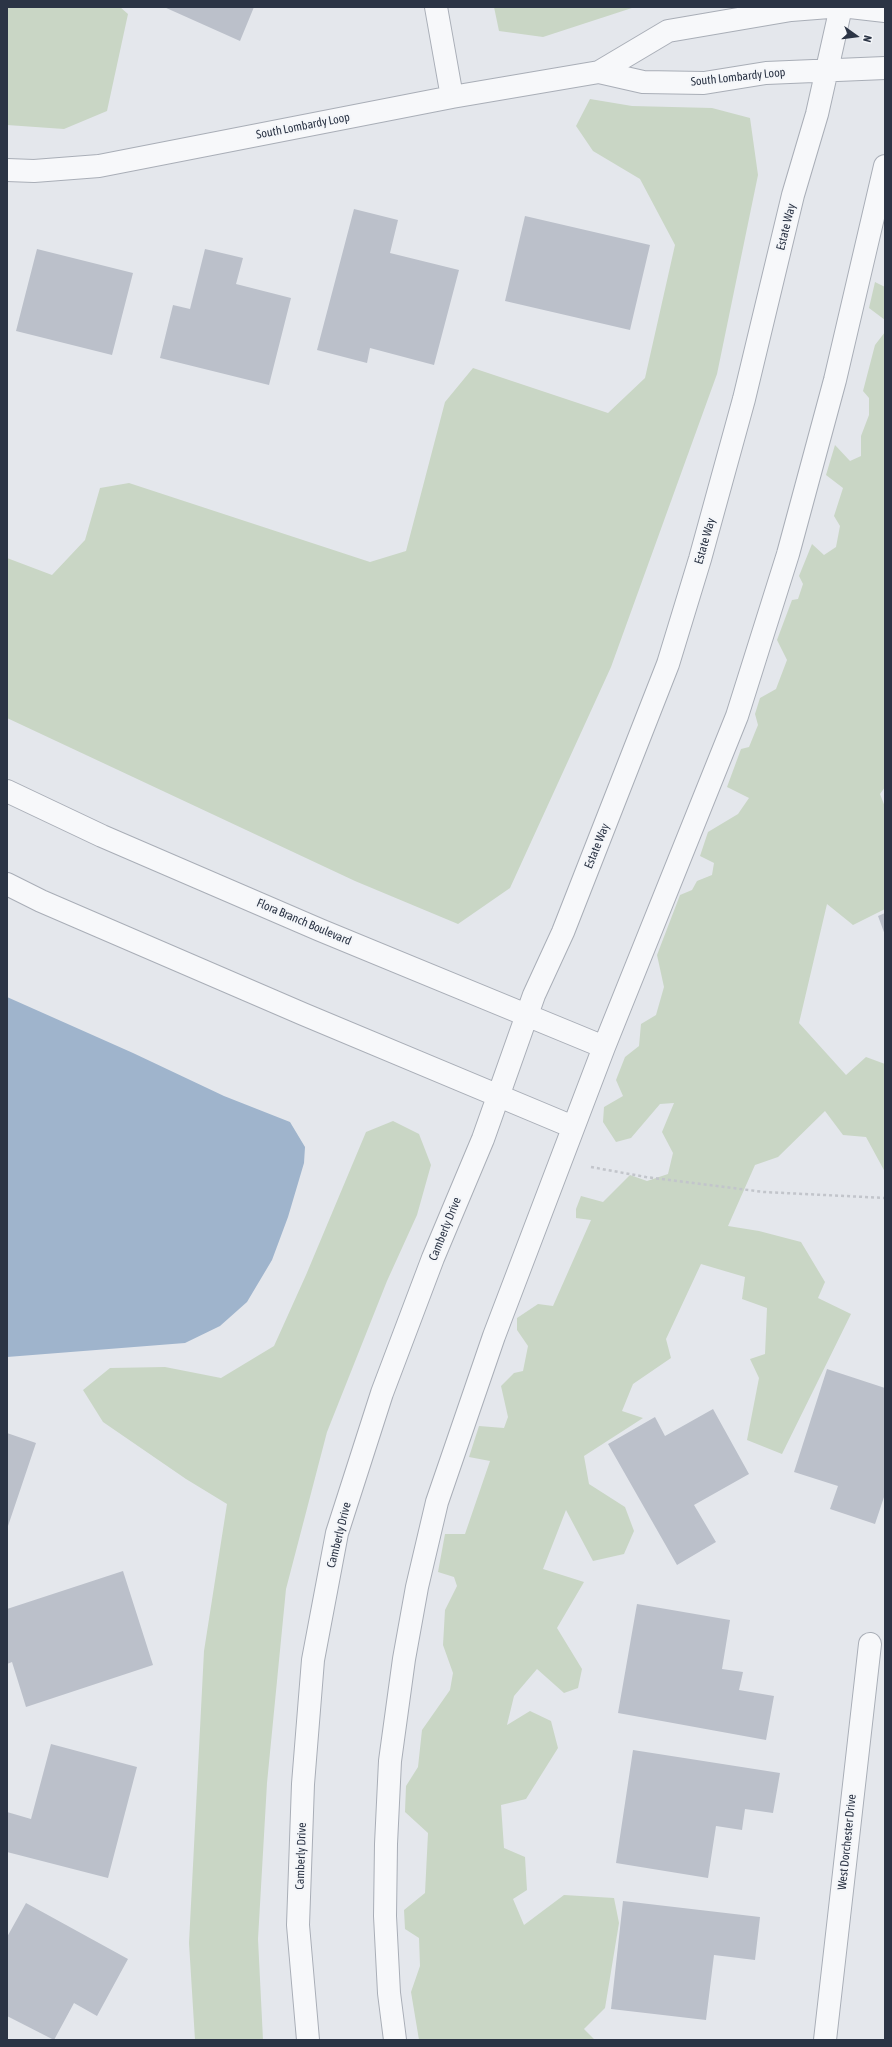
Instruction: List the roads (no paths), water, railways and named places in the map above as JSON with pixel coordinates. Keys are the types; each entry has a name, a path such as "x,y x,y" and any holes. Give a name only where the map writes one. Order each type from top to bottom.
{"street":[{"path":"436,7 452,97"},
{"name":"South Lombardy Loop","path":"7,170 34,171 99,166 452,97 599,72 668,31 791,10 829,7"},
{"name":"Estate Way","path":"512,1056 527,1014 613,807 670,656 700,559 744,399 842,7"},
{"path":"850,7 885,11"},
{"name":"South Lombardy Loop","path":"599,72 643,82 704,83 766,73 826,69 882,68"},
{"path":"395,2040 389,1993 385,1916 386,1844 390,1761 404,1659 417,1586 436,1502 460,1429 562,1155 737,716 788,554 833,387 885,166"},
{"name":"Flora Branch Boulevard","path":"7,791 102,836 320,930 604,1047"},
{"path":"7,884 41,901 498,1097 574,1127"},
{"name":"Camberly Drive","path":"308,2040 298,1925 303,1784 313,1660 337,1534 382,1393 433,1258 483,1139 512,1056"},
{"name":"West Dorchester Drive","path":"825,2040 870,1644"}],"water":[{"path":"7,997 133,1053 224,1096 290,1122 305,1147 304,1163 288,1217 272,1260 247,1302 220,1326 185,1343 7,1357"}]}
